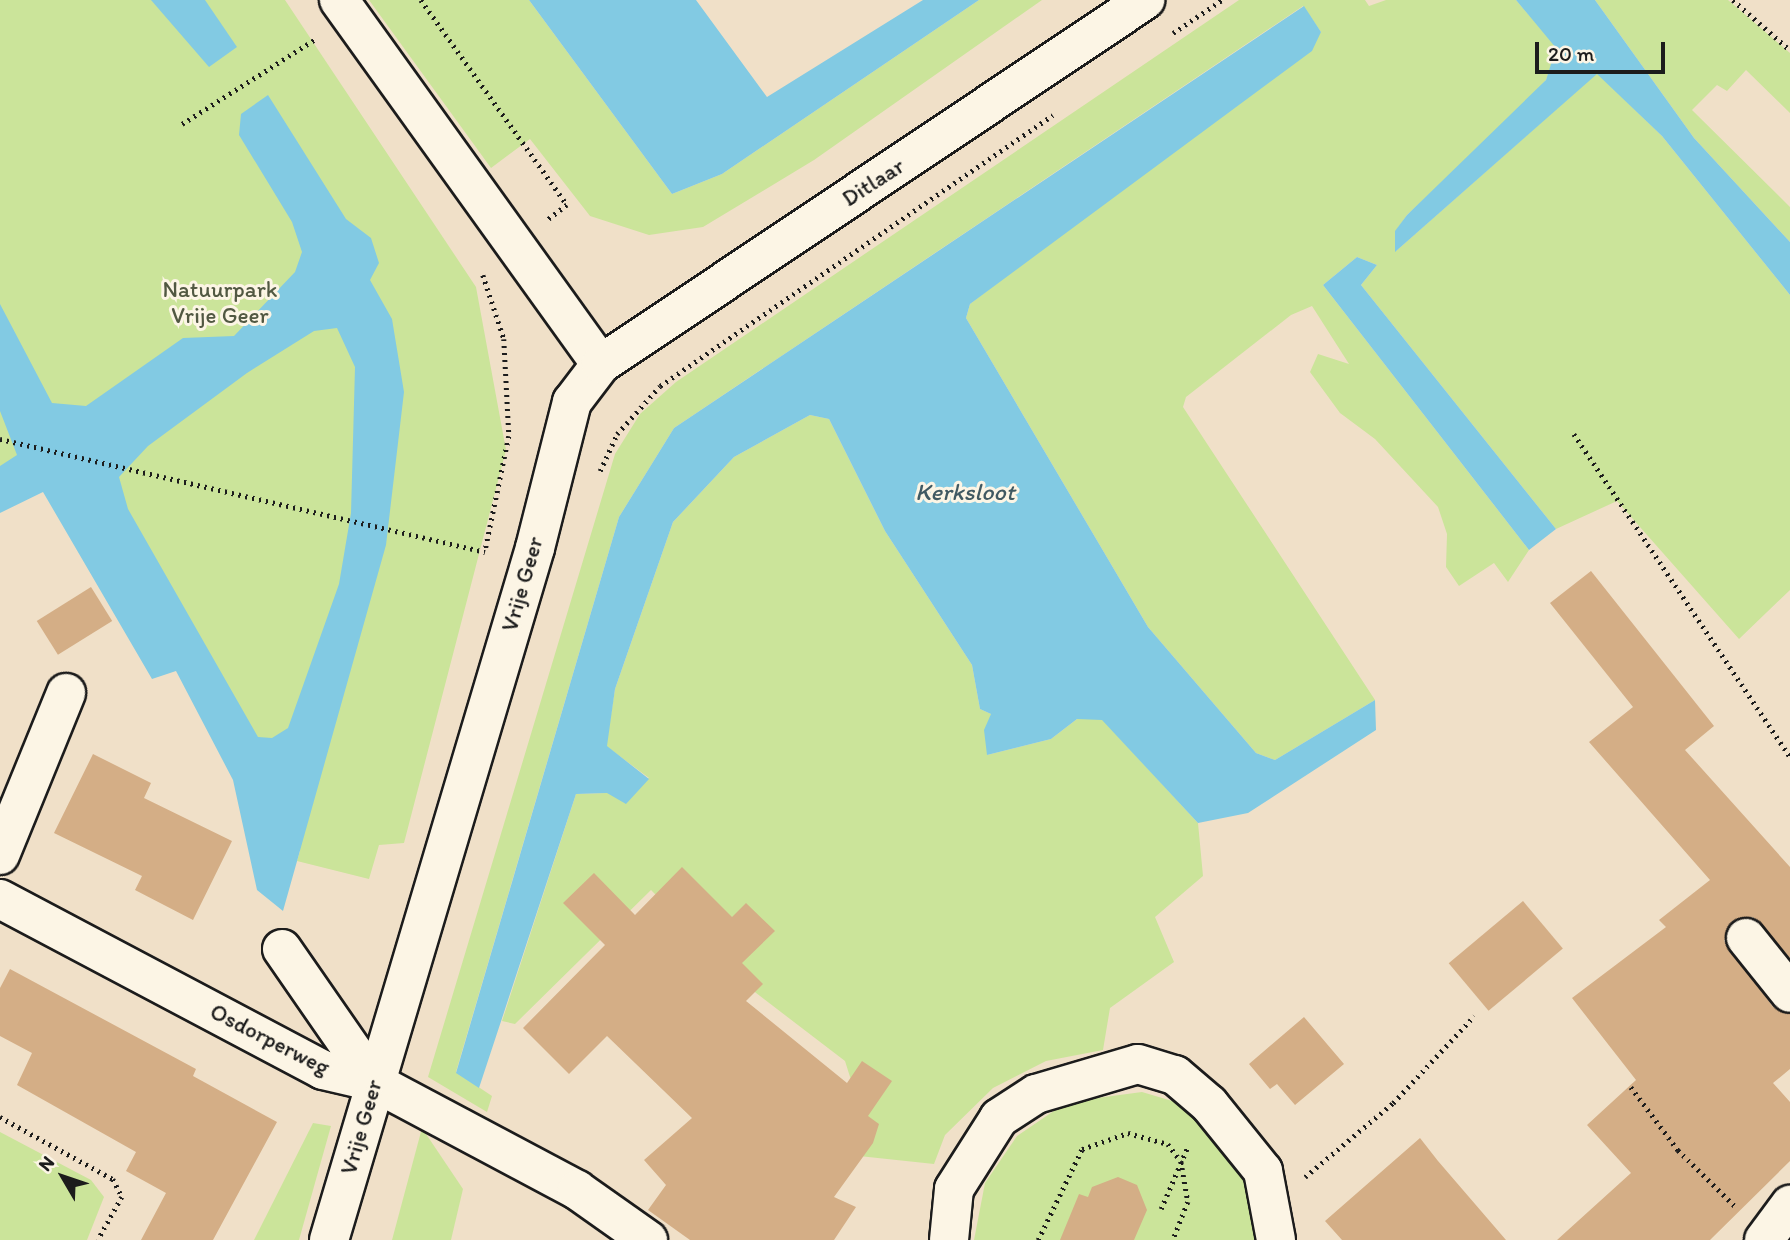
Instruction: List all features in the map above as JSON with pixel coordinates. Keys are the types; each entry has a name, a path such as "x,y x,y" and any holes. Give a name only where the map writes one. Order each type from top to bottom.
{"street":[{"name":"Ditlaar","path":"601,364 1145,0"},
{"path":"346,10 601,364"},
{"name":"Vrije Geer","path":"329,1240 531,561 572,402 601,364"},
{"path":"0,855 66,693"},
{"name":"Osdorperweg","path":"0,899 323,1070 374,1082 578,1190 648,1240"},
{"path":"1746,939 1790,993"},
{"path":"282,949 374,1082"},
{"path":"949,1240 954,1189 979,1141 999,1118 1036,1094 1138,1064 1175,1075 1209,1104 1263,1171 1274,1223"}],"path":[{"path":"422,0 567,205 483,274"},
{"path":"1164,39 1222,0"},
{"path":"1733,0 1790,50"},
{"path":"182,124 346,10"},
{"path":"596,482 617,434 660,386 1061,110"},
{"path":"475,262 483,274 504,339 509,436 485,552"},
{"path":"1574,434 1790,757"},
{"path":"0,439 415,532 485,552 531,561"},
{"path":"1274,1223 1474,1016"},
{"path":"1631,1087 1678,1150 1733,1204 1778,1228"},
{"path":"1161,1209 1209,1104"},
{"path":"0,1117 113,1179 122,1197 98,1240"},
{"path":"1038,1240 1082,1149 1103,1138 1143,1133 1168,1144 1181,1161 1188,1202 1173,1240"}],"green space":[{"name":"Natuurpark Vrije Geer","path":"0,0 285,0 476,287 506,450 404,843 379,845 369,879 297,861 300,851 90,481 0,501"},
{"path":"369,0 529,0 672,194 722,174 979,0 1042,0 814,160 703,227 649,235 590,216 530,139 491,168"},
{"path":"1239,0 1365,0 1369,6 1386,0 1516,0 1557,48 1546,80 1525,104 1407,215 1395,232 1396,251 1597,73 1662,136 1790,295 1790,590 1739,639 1617,501 1556,529 1361,285 1377,265 1357,257 1323,285 1529,550 1508,582 1494,563 1459,586 1446,567 1447,534 1438,507 1375,439 1340,413 1310,372 1318,354 1349,364 1312,306 1291,315 1186,397 1183,407 1375,700 1275,760 1256,753 1148,627 966,318 970,304 1321,32 1303,6 674,428 619,517 456,1072 492,1096 487,1112 428,1077 615,454 640,414 676,382"},
{"path":"1595,0 1728,0 1790,53 1790,113 1746,70 1727,91 1717,85 1692,110 1790,207 1790,242 1694,138"},
{"path":"810,415 829,419 885,531 972,665 980,709 991,714 987,755 1051,739 1077,719 1102,719 1198,823 1203,876 1155,917 1174,962 1110,1008 1103,1050 1046,1061 993,1088 945,1135 934,1164 859,1156 857,1099 845,1061 743,983 651,890 515,1024 502,1021 576,794 607,793 649,778 606,746 615,689 673,522 734,457"},
{"path":"1142,1092 1179,1103 1244,1154 1270,1240 974,1240 985,1183 1017,1136 1067,1102"},
{"path":"313,1123 331,1126 299,1240 254,1240"},
{"path":"422,1128 463,1189 451,1240 392,1240"},
{"path":"0,1132 91,1180 104,1197 87,1240 0,1240"}],"water":[{"path":"151,0 205,0 237,47 209,67"},
{"path":"529,0 696,0 767,97 923,0 979,0 722,174 672,194"},
{"path":"1516,0 1595,0 1694,138 1790,242 1790,295 1662,136 1597,74 1395,252 1395,231 1407,215 1546,80 1556,48"},
{"name":"Kerksloot","path":"1304,6 1321,32 1312,51 970,304 966,318 1148,627 1256,753 1275,760 1375,700 1376,730 1248,813 1198,823 1102,720 1077,719 1051,739 987,755 984,730 991,714 980,709 972,665 885,531 829,419 810,415 734,457 673,522 615,689 607,746 649,779 626,804 607,793 576,794 479,1088 456,1073 619,517 674,428"},
{"path":"268,95 346,219 371,238 379,263 370,280 392,319 404,392 386,545 283,911 257,890 233,780 176,671 152,679 43,492 0,513 0,466 17,455 0,411 0,304 52,403 86,406 183,338 234,336 295,272 302,252 292,222 239,135 241,114","holes":["337,328 355,367 351,513 339,584 288,728 272,738 258,737 128,509 119,477 148,446 247,373 314,331"]},
{"path":"1357,257 1377,265 1361,285 1556,529 1529,550 1323,285"}],"building":[{"path":"1591,571 1714,726 1685,750 1790,867 1790,958 1753,917 1732,921 1724,941 1773,1007 1790,1014 1790,1069 1773,1083 1790,1102 1790,1161 1710,1240 1557,1240 1631,1173 1587,1125 1636,1080 1572,998 1666,927 1659,920 1710,880 1589,742 1633,707 1550,603"},
{"path":"91,587 112,621 58,655 37,621"},
{"path":"93,754 151,783 144,798 232,841 193,920 135,890 142,876 54,833"},
{"path":"682,867 732,917 746,903 775,931 742,963 763,984 746,1001 847,1083 862,1061 892,1081 868,1116 879,1124 873,1143 834,1197 856,1207 834,1240 690,1240 648,1210 666,1185 644,1160 692,1118 607,1036 569,1074 523,1028 605,945 563,903 594,873 635,915"},
{"path":"1523,901 1563,948 1489,1011 1449,963"},
{"path":"10,969 196,1069 193,1076 277,1122 213,1240 141,1240 166,1193 126,1171 136,1152 17,1085 32,1053 0,1036 0,988"},
{"path":"1304,1017 1344,1064 1295,1105 1277,1084 1270,1089 1249,1064"},
{"path":"1420,1138 1506,1240 1342,1240 1325,1221"},
{"path":"1118,1177 1137,1185 1147,1210 1134,1240 1060,1240 1079,1194 1088,1197 1092,1187"}]}
